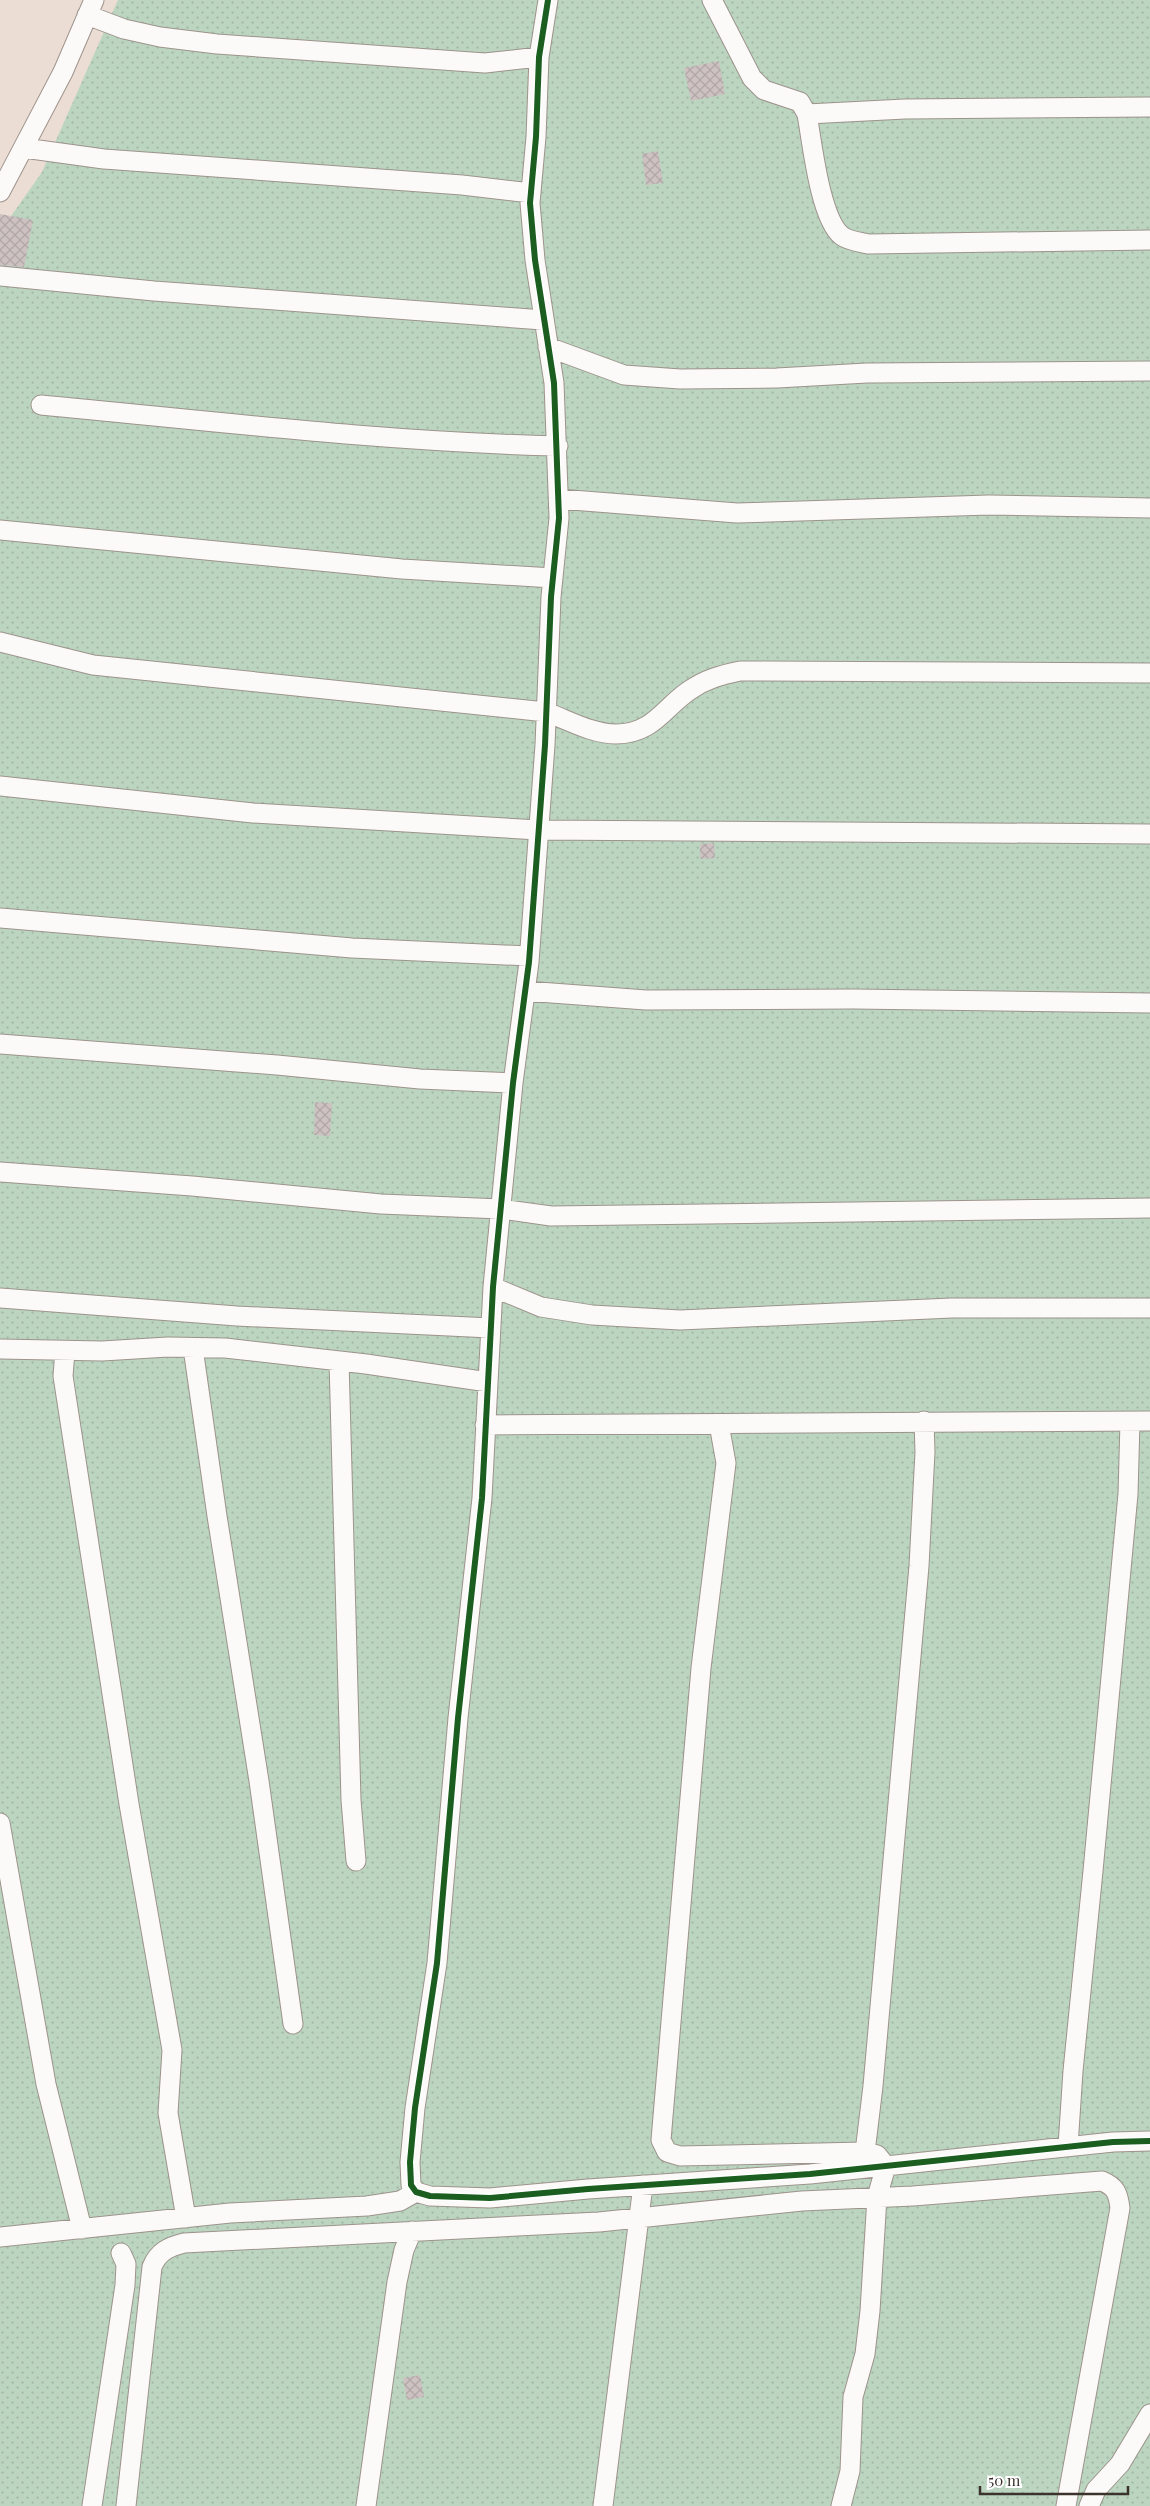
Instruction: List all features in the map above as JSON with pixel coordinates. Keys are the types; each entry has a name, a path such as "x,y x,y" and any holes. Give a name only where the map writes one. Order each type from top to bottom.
{"street":[{"path":"548,0 539,57 536,137 531,193 535,260 554,383 558,446 559,499 546,712 529,956 513,1083 493,1287 482,1498 458,1718 437,1963 414,2108 410,2162 411,2185 416,2192 430,2196 490,2198 643,2185 810,2174 1068,2146 1150,2141"},
{"path":"712,0 752,78 764,90 786,95 800,102 807,114 824,206 834,226 843,237 854,241 877,244 1150,240"},
{"path":"0,192 63,72 91,8 124,29 160,37 217,44 485,63 539,57"},
{"path":"807,114 905,109 1150,107"},
{"path":"24,148 104,159 462,185 531,193"},
{"path":"0,276 172,292 543,320"},
{"path":"548,347 624,375 680,379 777,378 867,373 1150,371"},
{"path":"41,404 277,428 499,445 558,446"},
{"path":"559,499 737,513 989,505 1150,508"},
{"path":"0,530 402,569 553,578"},
{"path":"0,642 93,664 546,712 595,731 615,734 636,731 656,721 688,691 713,676 740,671 1150,673"},
{"path":"0,786 253,813 538,830 1150,834"},
{"path":"0,918 352,948 529,956"},
{"path":"525,991 646,1000 854,999 1150,1003"},
{"path":"0,1044 276,1065 420,1080 513,1083"},
{"path":"0,1172 192,1186 381,1204 501,1209 551,1216 1150,1208"},
{"path":"493,1287 541,1307 592,1315 680,1320 952,1308 1150,1308"},
{"path":"0,1298 238,1316 491,1328"},
{"path":"0,1349 193,1348 274,1352 488,1382"},
{"path":"193,1348 217,1516 259,1781 292,2024"},
{"path":"65,1350 63,1376 129,1804 172,2050 168,2113 186,2218"},
{"path":"339,1360 351,1800 356,1861"},
{"path":"865,2152 873,2086 919,1566 925,1452 924,1421"},
{"path":"485,1425 1150,1421"},
{"path":"1068,2146 1072,2071 1094,1871 1128,1494 1130,1422"},
{"path":"719,1424 726,1464 701,1668 661,2140 666,2152 680,2156 865,2152 877,2156 886,2166"},
{"path":"0,1823 46,2084 82,2229"},
{"path":"841,2506 850,2471 853,2397 865,2354 870,2311 877,2197 886,2166"},
{"path":"126,2506 152,2267 161,2252 170,2246 184,2243 599,2222 802,2201 1102,2181 1112,2186 1118,2192 1120,2208 1066,2506"},
{"path":"603,2506 643,2185"},
{"path":"0,2237 249,2212 366,2206 400,2201 416,2192"},
{"path":"366,2506 397,2282 404,2250 412,2231"},
{"path":"92,2506 125,2285 126,2264 121,2253"},
{"path":"1089,2506 1096,2490 1120,2464 1150,2414"}],"green space":[{"path":"118,0 1150,0 1150,2506 0,2506 0,232 42,172"}],"building":[{"path":"719,61 725,94 691,101 684,68"},
{"path":"658,151 663,183 646,185 642,154"},
{"path":"0,214 33,220 24,267 0,265"},
{"path":"714,843 715,858 700,859 700,844"},
{"path":"315,1102 332,1103 330,1136 314,1135"},
{"path":"420,2375 424,2397 407,2400 403,2378"}],"cycle path":[{"path":"548,0 539,57 536,137 530,203 535,260 554,383 559,518 551,597 545,745 529,962 513,1083 493,1287 482,1498 458,1718 437,1963 415,2108 410,2162 411,2185 416,2192 430,2196 490,2198 588,2189 810,2174 1113,2142 1150,2141"}]}
